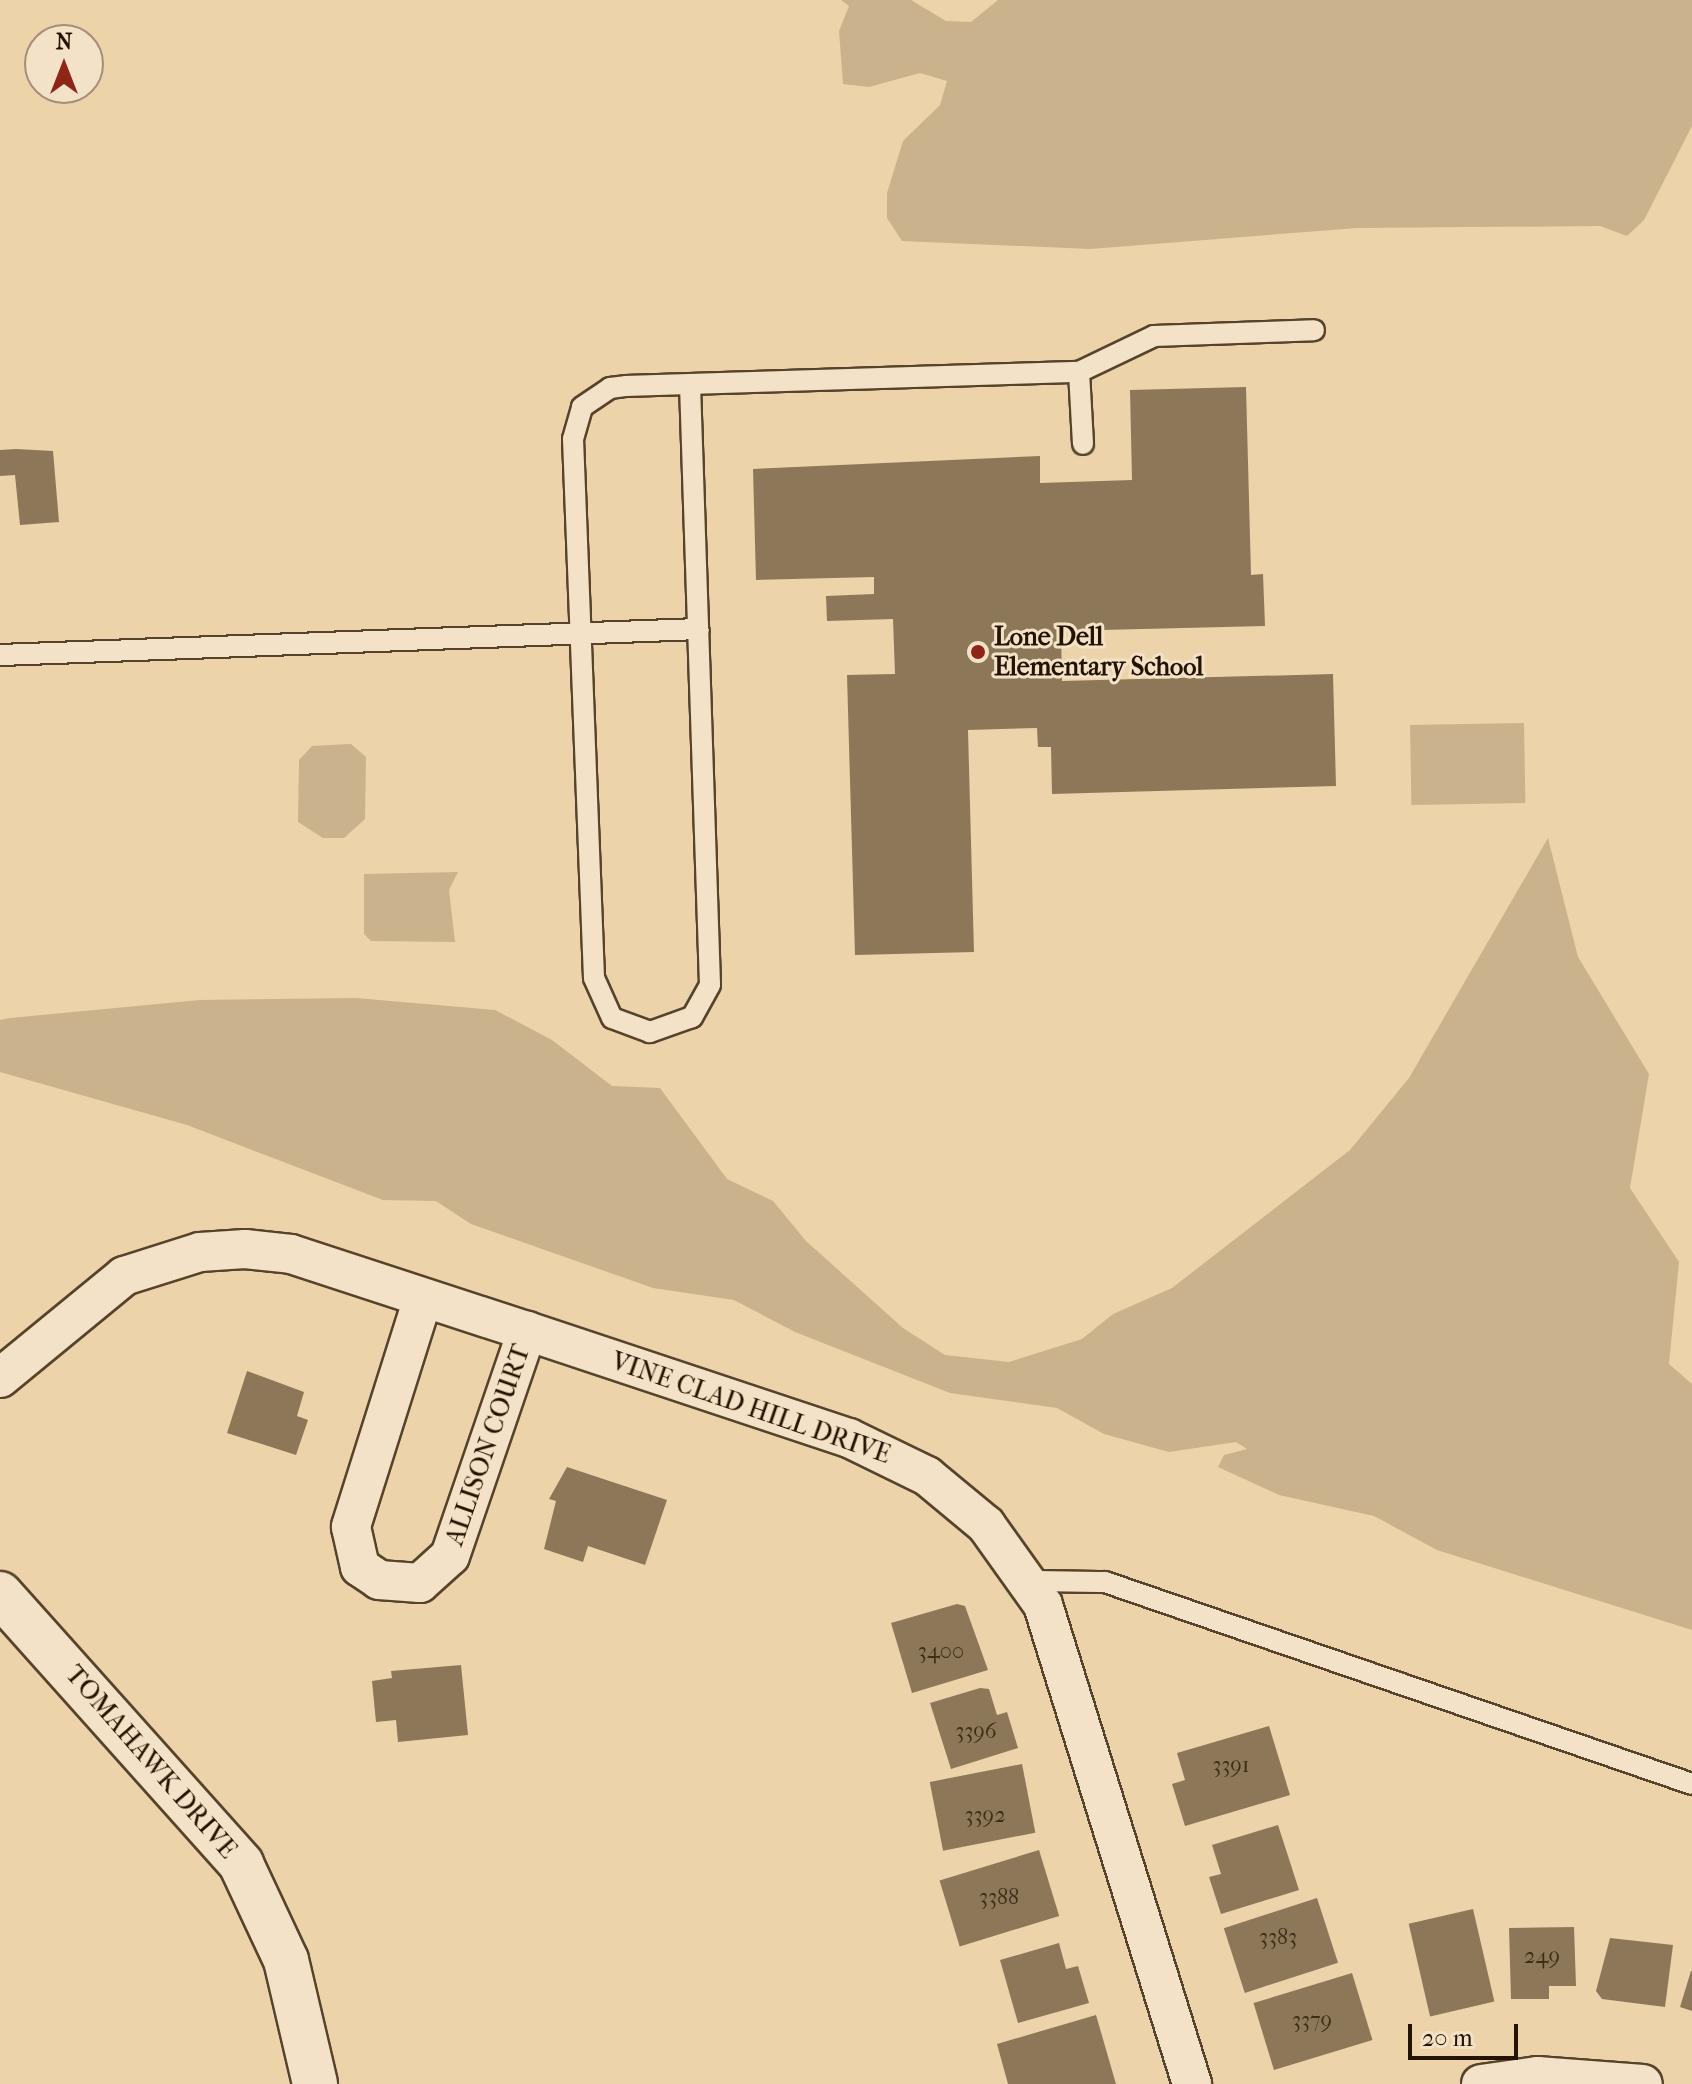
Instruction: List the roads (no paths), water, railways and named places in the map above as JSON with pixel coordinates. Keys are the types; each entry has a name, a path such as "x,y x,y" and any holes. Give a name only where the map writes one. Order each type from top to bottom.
{"street":[{"name":"VINE CLAD HILL DRIVE","path":"0,1378 89,1298 124,1276 200,1252 291,1254 892,1456 963,1503 1030,1581 1057,1641 1192,2084"},
{"name":"ALLISON COURT","path":"423,1298 351,1527 360,1567 379,1580 420,1583 450,1556 527,1331"},
{"name":"TOMAHAWK DRIVE","path":"0,1594 241,1864 286,1960 315,2084"},
{"path":"1481,2084 1537,2076 1643,2084"}],"lane":[{"path":"690,385 710,985 692,1017 650,1032 612,1018 594,978 575,422 610,388 690,385 1079,372 1154,336 1314,330"},
{"path":"1079,372 1083,444"},
{"path":"0,655 699,629"},
{"path":"1030,1581 1105,1582 1692,1784"}],"place":[{"name":"Lone Dell Elementary School","path":"978,652"}]}
